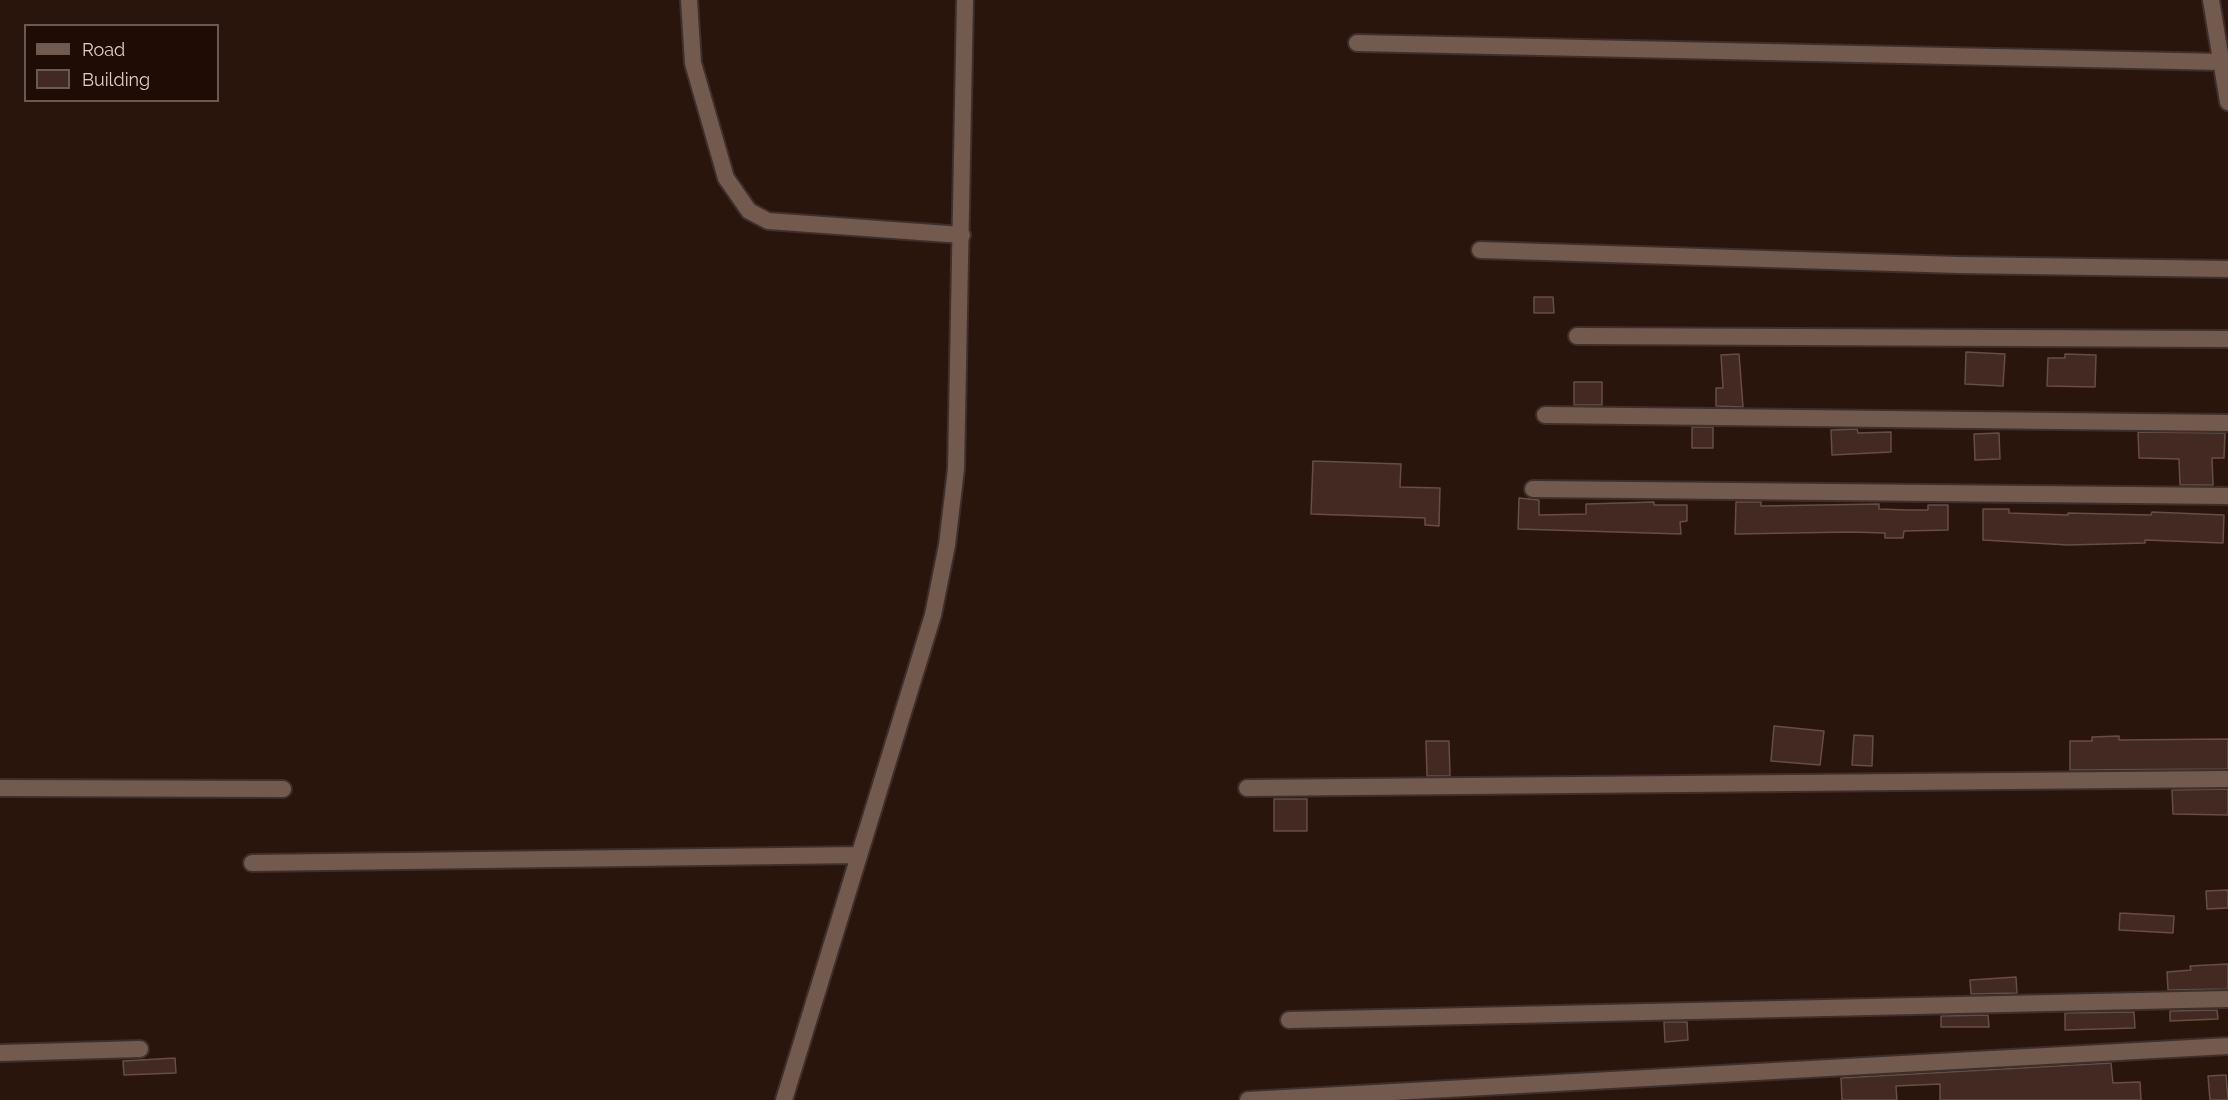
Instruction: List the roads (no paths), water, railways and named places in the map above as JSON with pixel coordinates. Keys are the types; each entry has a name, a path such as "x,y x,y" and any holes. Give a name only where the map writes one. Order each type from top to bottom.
{"street":[{"path":"689,0 695,73 726,178 748,211 768,221 962,235"},
{"path":"784,1100 933,615 947,545 956,469 965,0"},
{"path":"2211,0 2228,102"},
{"path":"1357,43 2222,62"},
{"path":"1479,250 1958,266 2228,269"},
{"path":"1577,336 2228,339"},
{"path":"1545,415 2228,423"},
{"path":"1533,489 2228,496"},
{"path":"1247,788 2228,778"},
{"path":"0,788 283,789"},
{"path":"252,863 859,855"},
{"path":"1289,1020 2228,999"},
{"path":"1248,1100 2228,1046"},
{"path":"0,1053 140,1049"}]}
